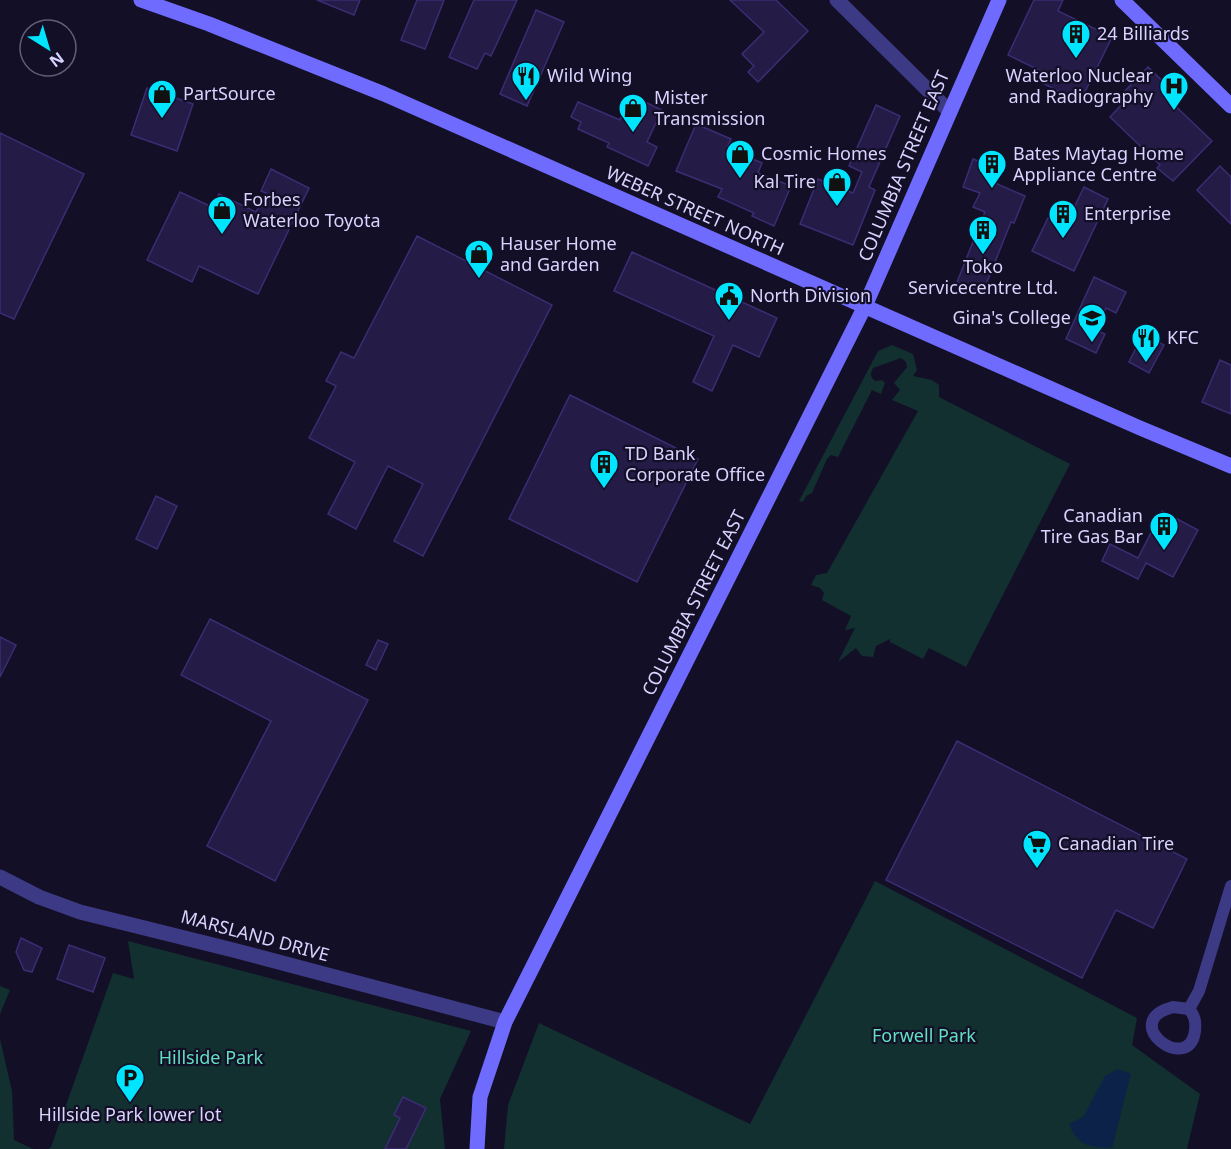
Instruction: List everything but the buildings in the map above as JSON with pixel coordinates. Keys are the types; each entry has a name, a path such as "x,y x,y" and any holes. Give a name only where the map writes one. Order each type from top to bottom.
{"main road":[{"name":"WEBER STREET NORTH","path":"141,0 209,24 384,94 1140,428 1231,466"},
{"name":"COLUMBIA STREET EAST","path":"477,1149 480,1097 505,1022 865,306 999,0"},
{"path":"1122,0 1231,106"}],"street":[{"path":"837,0 949,111"},
{"name":"MARSLAND DRIVE","path":"0,877 39,897 80,912 505,1022"},
{"path":"1189,1009 1199,991 1231,886"}],"green space":[{"path":"892,345 913,354 917,370 913,376 932,380 939,385 939,397 1070,464 966,667 929,648 923,659 890,642 890,639 876,646 873,657 862,656 856,648 838,662 855,628 845,630 851,616 822,600 824,593 820,588 811,585 816,575 827,573 918,411 892,400 900,390 894,383 907,367 906,362 901,358 873,368 872,378 885,383 881,394 872,390 838,457 831,455 827,459 812,493 806,496 803,502 799,501 878,351"},
{"name":"Forwell Park","path":"875,881 1137,1018 1132,1045 1200,1094 1187,1149 504,1149 508,1105 539,1023 750,1124"},
{"name":"Hillside Park","path":"128,941 471,1031 440,1099 445,1149 48,1149 51,1147 113,973 134,979"},
{"path":"0,986 10,990 0,1014"},
{"path":"0,1039 12,1091 14,1140 33,1149 0,1149"}],"water":[{"path":"1118,1069 1131,1074 1112,1148 1086,1144 1076,1137 1069,1124 1083,1117 1105,1076"}],"place":[{"name":"24 Billiards","path":"1076,60"},
{"name":"Wild Wing","path":"526,102"},
{"name":"Waterloo Nuclear and Radiography","path":"1174,112"},
{"name":"PartSource","path":"162,120"},
{"name":"Mister Transmission","path":"633,134"},
{"name":"Cosmic Homes","path":"740,180"},
{"name":"Bates Maytag Home Appliance Centre","path":"992,190"},
{"name":"Kal Tire","path":"837,208"},
{"name":"Forbes Waterloo Toyota","path":"222,236"},
{"name":"Enterprise","path":"1063,240"},
{"name":"Toko Servicecentre Ltd.","path":"983,256"},
{"name":"Hauser Home and Garden","path":"479,280"},
{"name":"North Division","path":"729,322"},
{"name":"Gina's College","path":"1092,344"},
{"name":"KFC","path":"1146,364"},
{"name":"TD Bank Corporate Office","path":"604,490"},
{"name":"Canadian Tire Gas Bar","path":"1164,552"},
{"name":"Canadian Tire","path":"1037,870"},
{"name":"Hillside Park lower lot","path":"130,1104"}]}
